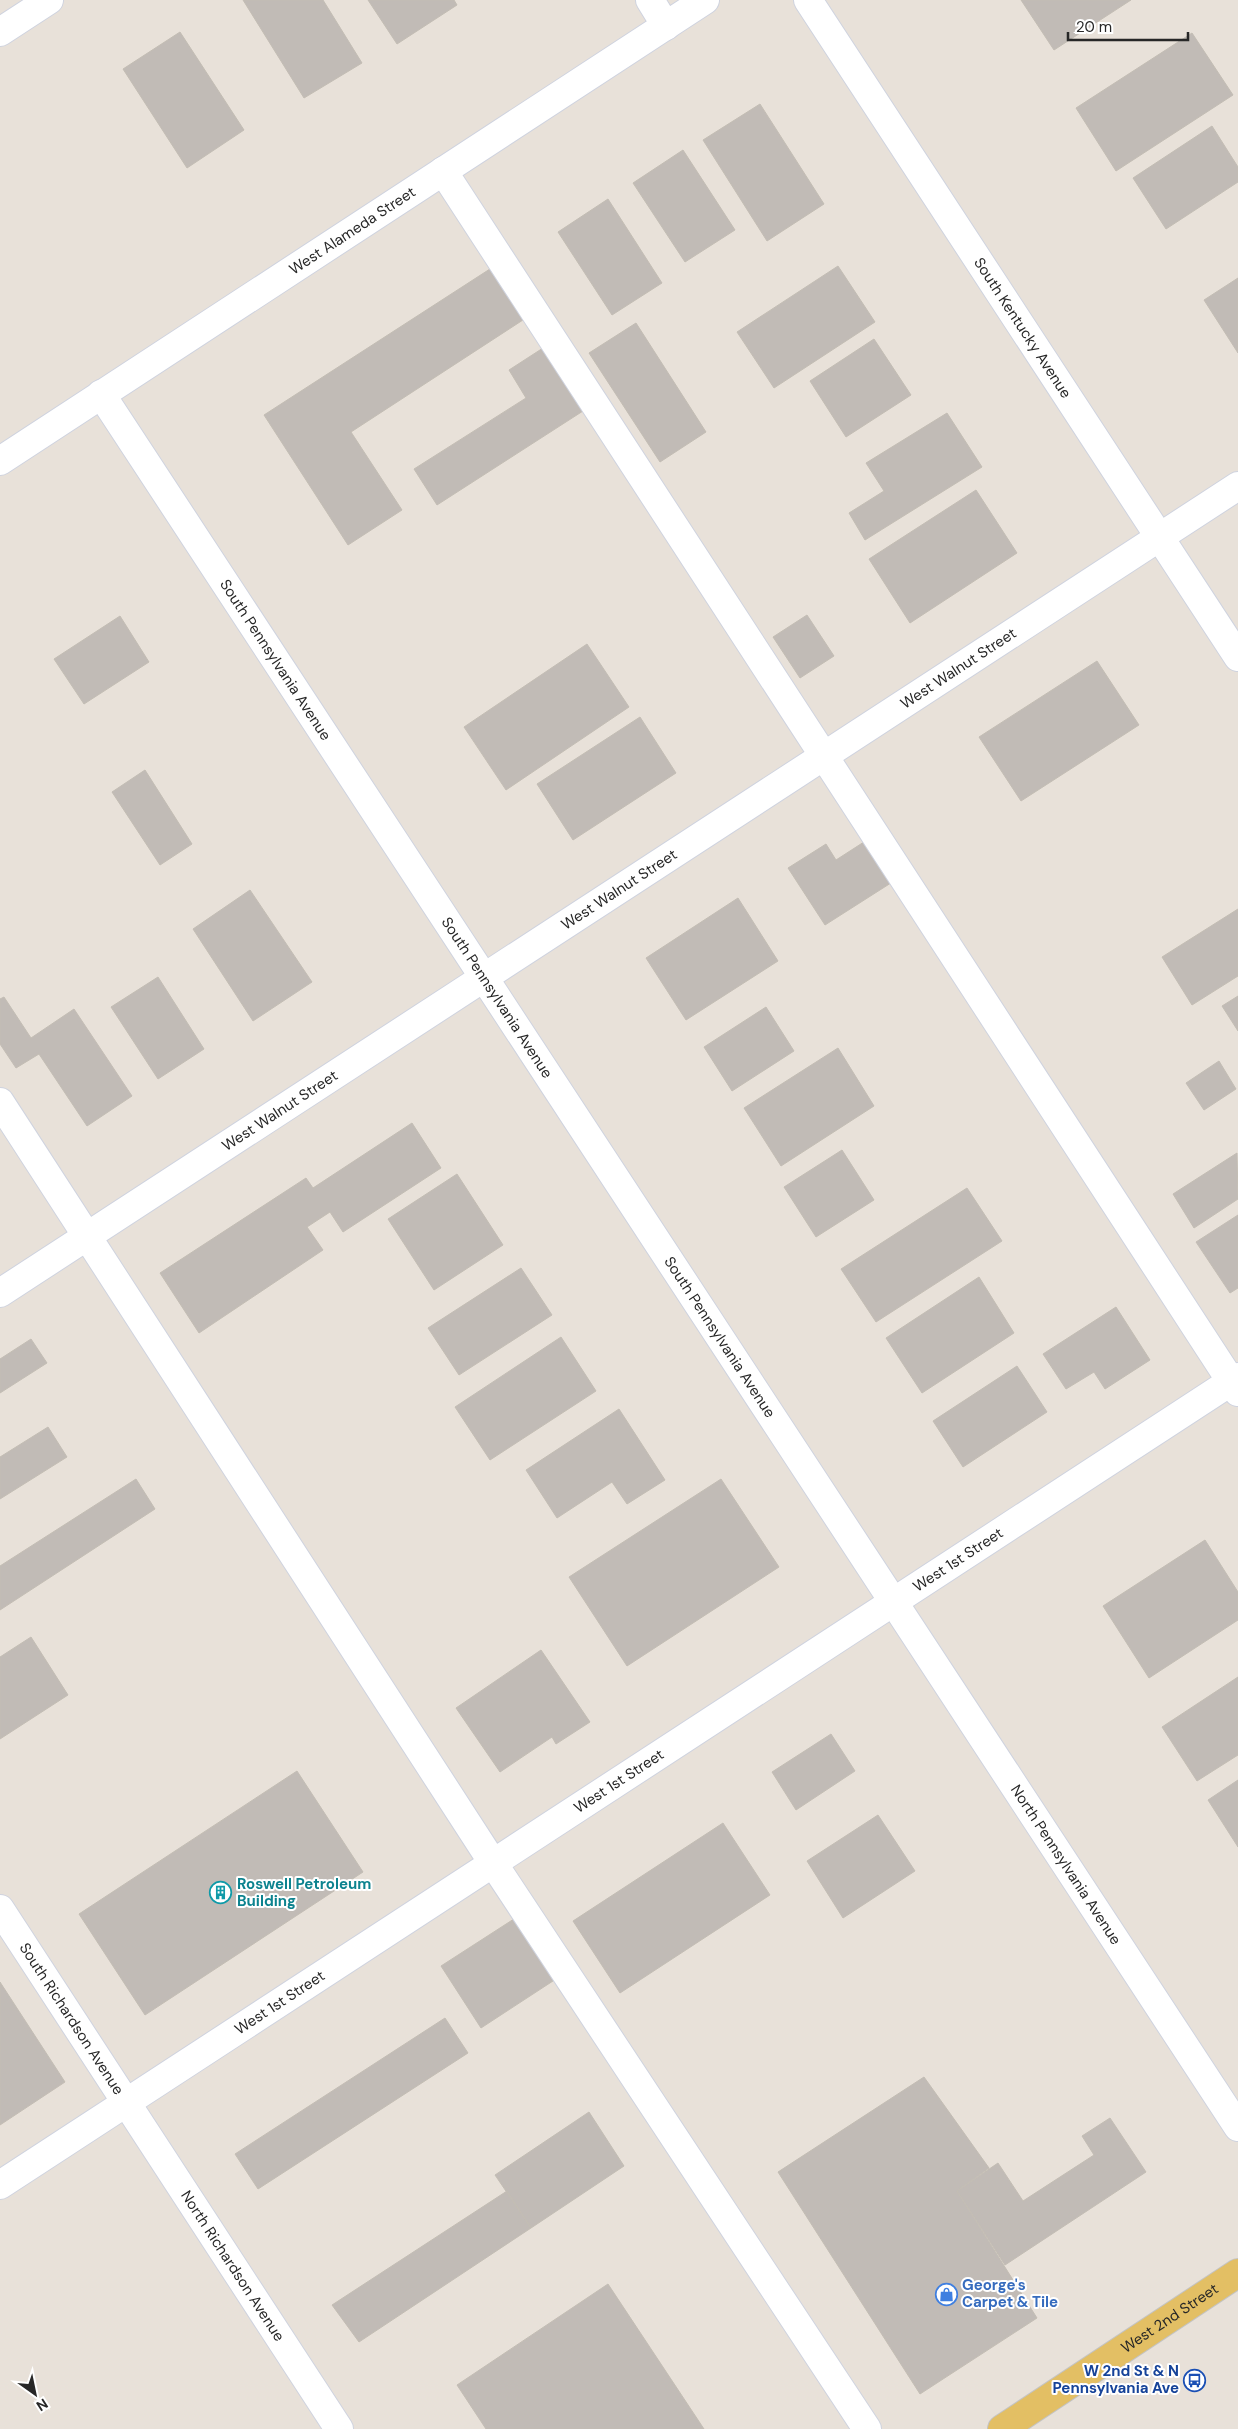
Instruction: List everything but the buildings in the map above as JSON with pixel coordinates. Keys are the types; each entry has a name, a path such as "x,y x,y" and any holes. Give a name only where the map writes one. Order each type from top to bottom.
{"main road":[{"name":"West 2nd Street","path":"1002,2429 1238,2274"}],"street":[{"path":"0,32 49,0"},
{"path":"650,0 666,26"},
{"name":"West Alameda Street","path":"4,450 101,394 706,0"},
{"name":"South Kentucky Avenue","path":"808,0 1238,657"},
{"path":"443,171 823,756 1236,1383"},
{"name":"South Pennsylvania Avenue","path":"101,394 892,1602"},
{"name":"West Walnut Street","path":"0,1294 1238,486"},
{"path":"0,1102 493,1863 867,2429"},
{"name":"West 1st Street","path":"0,2185 892,1602 1236,1383"},
{"name":"North Pennsylvania Avenue","path":"892,1602 1238,2127"},
{"name":"South Richardson Avenue","path":"0,1909 126,2103"},
{"name":"North Richardson Avenue","path":"126,2103 339,2429"}],"place":[{"name":"Roswell Petroleum Building","path":"221,1893"},
{"name":"George's Carpet & Tile","path":"946,2294"},
{"name":"W 2nd St & N Pennsylvania Ave","path":"1195,2380"}]}
